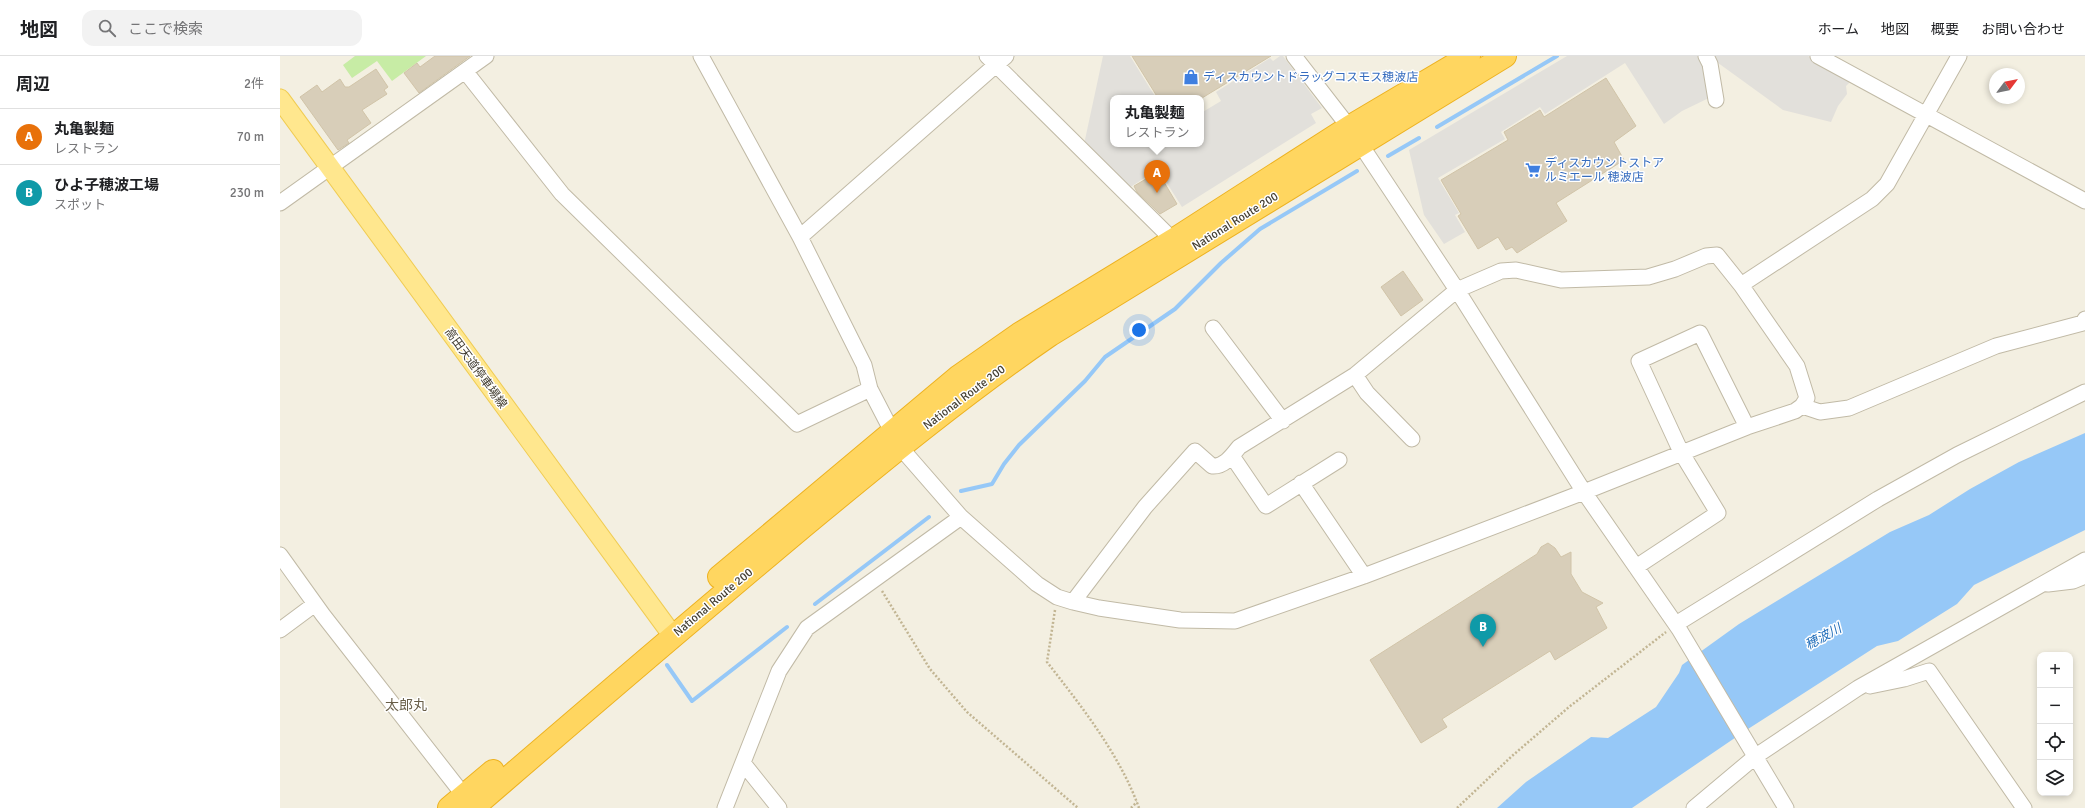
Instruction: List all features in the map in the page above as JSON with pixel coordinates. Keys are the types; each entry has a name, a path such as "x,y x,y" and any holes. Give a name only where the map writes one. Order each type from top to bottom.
{"highway":[{"name":"National Route 200","path":"465,805 668,630 896,440 1177,247 1354,136 1469,56"},
{"name":"National Route 200","path":"1354,136 1505,56"}],"main road":[{"name":"高田天道停車場線","path":"281,104 329,167 668,630"}],"street":[{"path":"701,56 800,237 864,365 870,388 896,440 961,517 1037,584 1058,597 1073,602 1099,608 1180,620 1235,621 1364,576 1584,492 1681,452 1795,411 1802,406 1807,398 1797,366 1741,286 1717,255 1706,256 1675,269 1648,277 1561,280 1516,270 1501,271 1457,290 1355,375 1239,447 1232,456 1218,466 1212,466 1196,452 1145,507 1073,602"},
{"path":"800,237 991,61 1006,56"},
{"path":"1706,56 1710,64 1716,100"},
{"path":"1818,56 2085,200"},
{"path":"1741,286 1872,198 1887,184 1959,56"},
{"path":"280,203 483,57"},
{"path":"1299,58 1354,136 1457,290 1584,492 1677,626 1754,751 1786,808"},
{"path":"991,61 1177,247"},
{"path":"465,71 562,194 797,424 870,388"},
{"path":"1802,406 1820,412 1849,408 1996,346 2083,323 2085,319"},
{"path":"1213,328 1283,421"},
{"path":"1636,566 1718,513 1681,452 1639,361 1700,333 1747,427"},
{"path":"1355,375 1368,392 1412,439"},
{"path":"1677,626 1878,499 1957,455 2085,392"},
{"path":"1232,456 1266,506 1339,460"},
{"path":"1301,483 1364,576"},
{"path":"725,808 779,671 807,628 874,578 961,517"},
{"path":"280,555 465,805"},
{"path":"1694,808 1754,751 1858,688 2085,560"},
{"path":"2039,586 2073,581 2085,576"},
{"path":"280,630 315,604"},
{"path":"1858,688 1904,679 1929,671 2024,808"},
{"path":"743,763 778,808"}],"path":[{"path":"874,578 930,669 967,712 1078,808"},
{"path":"1058,597 1047,662 1082,707 1130,784 1139,808"},
{"path":"1457,808 1512,756 1564,712 1677,626"},
{"path":"1131,808 1137,802"}],"green space":[{"path":"355,56 426,56 392,81 377,61 352,78 343,65"}],"shaded area":[{"path":"1103,56 1130,56 1154,95 1110,95 1110,147 1204,147 1204,111 1221,101 1216,92 1270,58 1273,61 1280,56 1283,56 1322,108 1311,114 1316,123 1182,207 1158,169 1126,190 1083,149"},
{"path":"1567,56 1703,56 1711,97 1682,111 1664,124 1625,63 1545,114 1540,107 1501,132 1505,139 1438,178 1459,213 1455,215 1465,232 1444,244 1424,215 1409,150"},
{"path":"1712,56 1808,56 1853,79 1846,86 1847,94 1838,106 1831,122 1783,110 1714,60"}],"water":[{"name":"穂波川","path":"2085,433 2085,530 1974,585 1957,604 1898,641 1877,646 1748,729 1632,808 1497,808 1526,782 1591,737 1608,738 1656,707 1679,673 1682,665 1739,624 1890,532 1929,515 1970,489 2019,462"}],"building":[{"path":"435,56 470,56 419,93 404,73 417,63 420,67"},
{"name":"ディスカウントドラッグコスモス穂波店","path":"1132,56 1271,56 1204,97 1204,95 1156,95"},
{"path":"376,69 388,87 384,90 387,94 362,110 371,123 347,140 349,143 338,150 300,97 317,85 322,92 340,79 345,87 349,87"},
{"name":"ディスカウントストア ルミエール 穂波店","path":"1606,78 1636,126 1614,142 1624,160 1556,203 1567,221 1517,253 1512,247 1506,250 1498,237 1478,249 1458,216 1461,214 1441,180 1508,140 1504,132 1540,110 1544,117"},
{"path":"1158,172 1177,204 1160,214 1137,192 1134,186"},
{"path":"1403,271 1423,300 1401,316 1381,287"},
{"path":"1548,543 1555,548 1561,557 1571,552 1571,574 1582,592 1603,603 1596,607 1607,628 1555,660 1550,651 1442,719 1447,727 1421,743 1370,660 1537,554 1541,547"}],"waterway":[{"path":"1437,127 1557,56"},
{"path":"1388,156 1419,138"},
{"path":"961,491 992,484 1004,464 1019,445 1085,381 1105,357 1175,309 1221,263 1260,229 1357,171"},
{"path":"815,604 929,517"},
{"path":"667,665 692,701 787,627"}],"place":[{"name":"ディスカウントドラッグコスモス穂波店","path":"1191,77"},
{"name":"ディスカウントストア ルミエール 穂波店","path":"1533,170"},
{"name":"丸亀製麺","path":"1157,193"},
{"name":"ひよ子穂波工場","path":"1483,647"}],"district":[{"name":"太郎丸","path":"406,705"}]}
